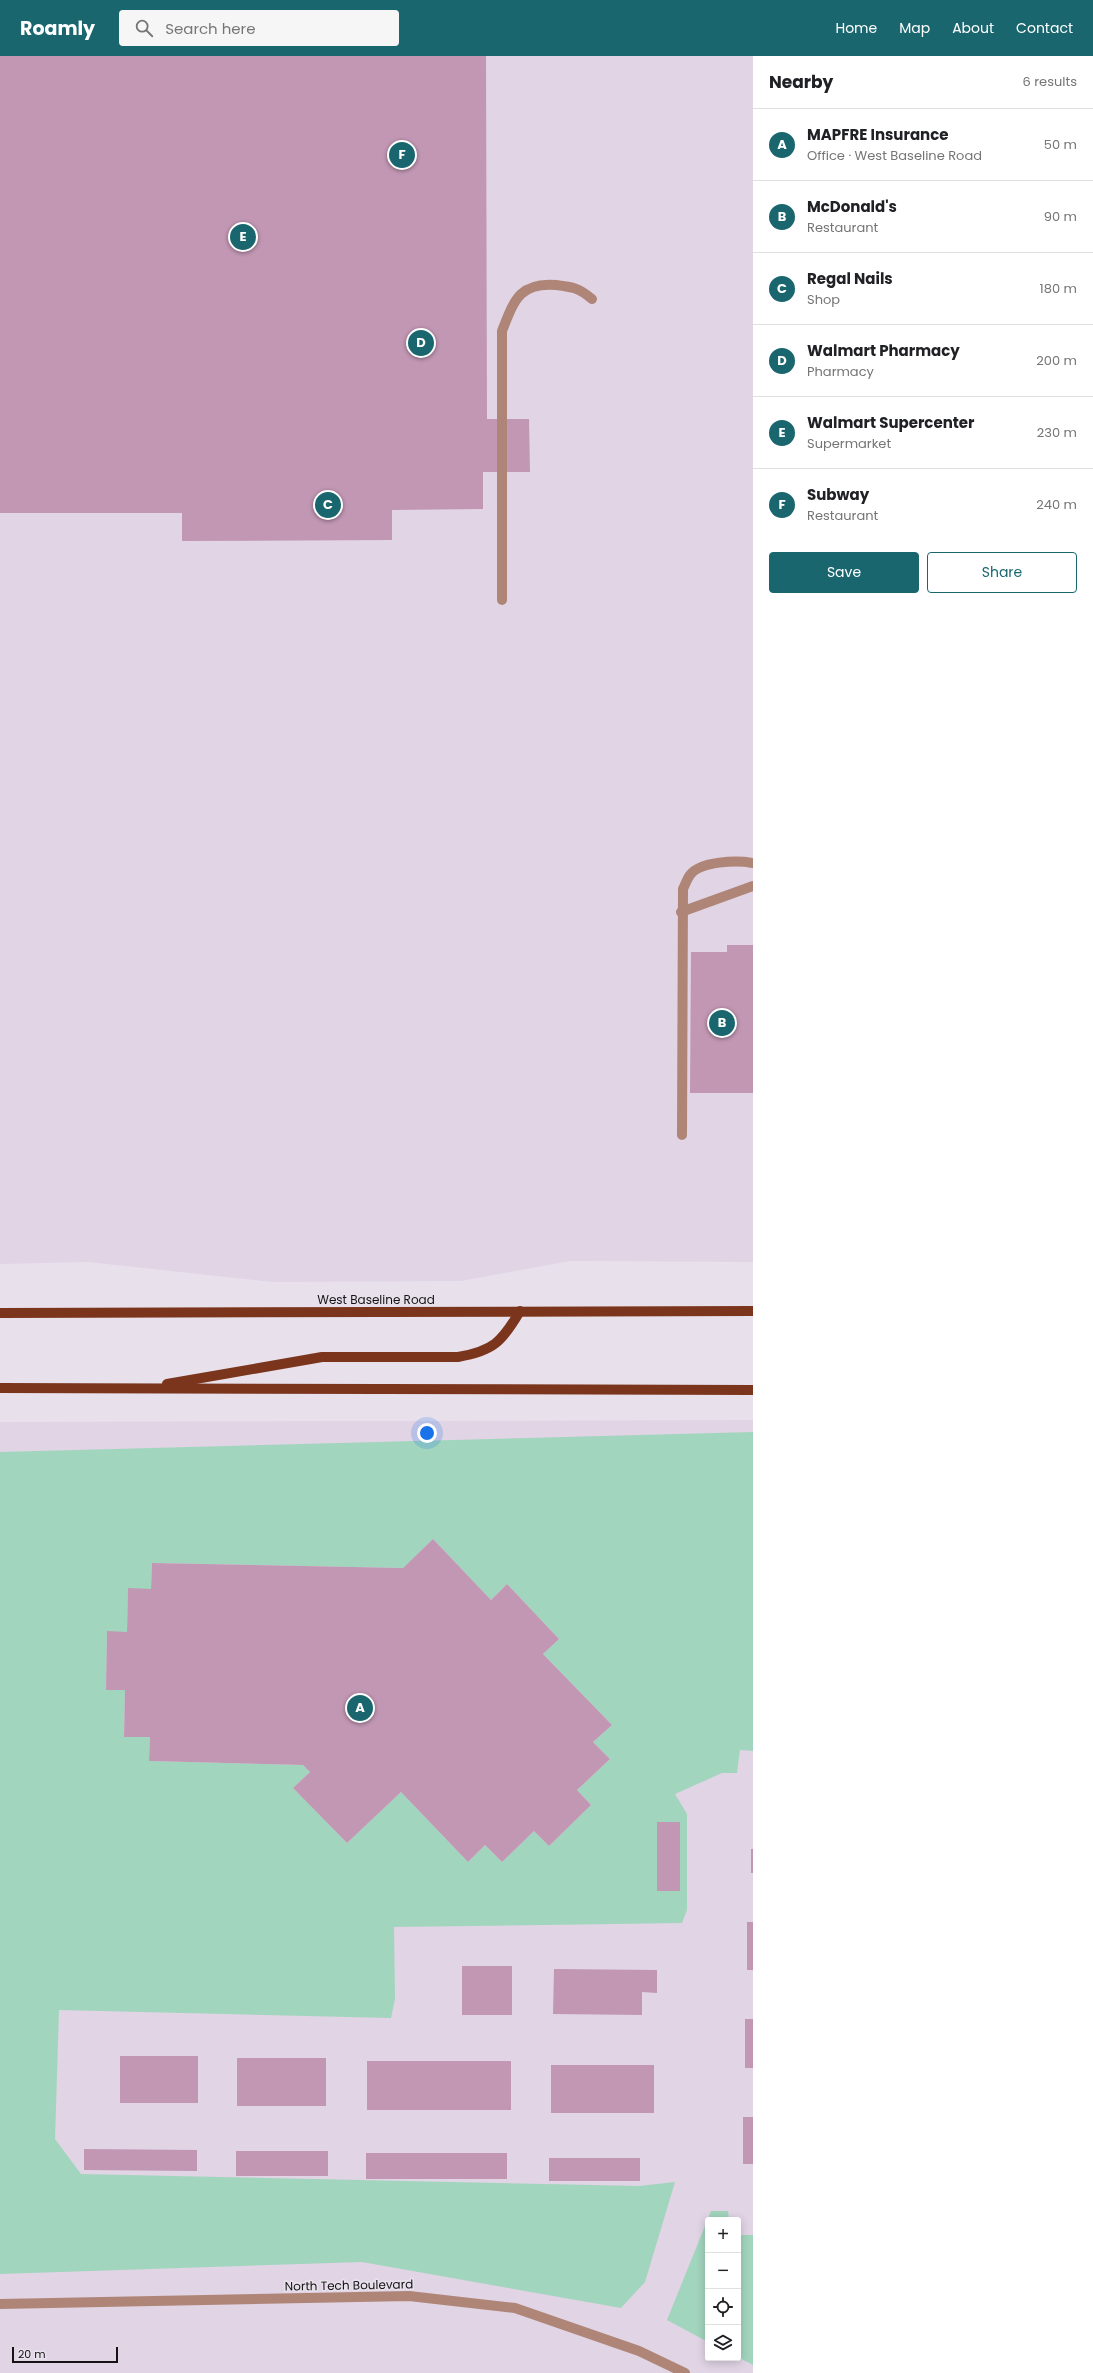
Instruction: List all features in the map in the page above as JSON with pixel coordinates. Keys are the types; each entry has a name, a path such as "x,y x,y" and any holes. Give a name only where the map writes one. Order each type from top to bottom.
{"main road":[{"path":"142,1389 322,1357 458,1358 476,1354 501,1340 520,1311"},
{"name":"West Baseline Road","path":"0,1313 753,1311"},
{"path":"0,1388 753,1390"}],"street":[{"path":"502,600 502,331 513,303 526,289 541,284 567,286 580,289 592,299"},
{"path":"682,1135 682,889 690,874 700,867 718,863 753,863"},
{"path":"681,912 753,886"},
{"name":"North Tech Boulevard","path":"0,2304 409,2296 515,2308 639,2351 685,2373"}],"shaded area":[{"path":"0,56 753,56 753,1262 570,1261 461,1281 272,1282 88,1262 0,1264"},
{"path":"753,1420 753,2373 0,2373 0,1422"}],"green space":[{"path":"753,1432 753,1751 740,1750 737,1773 722,1773 675,1794 687,1814 687,1910 682,1923 394,1927 395,1999 391,2018 59,2010 55,2139 81,2174 639,2186 675,2182 645,2282 621,2308 362,2262 0,2274 0,1452","holes":["433,1539 491,1600 507,1584 559,1639 543,1654 612,1725 593,1742 610,1759 577,1790 591,1805 549,1846 534,1831 502,1862 485,1845 468,1862 401,1792 347,1843 293,1788 310,1772 303,1765 149,1761 150,1737 124,1736 125,1690 106,1690 107,1632 127,1632 128,1589 151,1589 152,1563 403,1568"]},
{"path":"711,2211 728,2211 729,2217 709,2217"},
{"path":"705,2226 705,2340 667,2320"},
{"path":"741,2235 753,2235 753,2365 741,2359"}],"building":[{"path":"0,56 486,56 487,419 529,419 530,472 483,472 483,509 392,510 392,540 182,541 182,513 0,513"},
{"path":"727,945 753,945 753,1093 690,1093 691,952 727,952"},
{"path":"433,1539 491,1600 507,1584 559,1639 543,1654 612,1725 593,1742 610,1759 577,1790 591,1805 549,1846 534,1831 502,1862 485,1845 468,1862 401,1792 347,1843 293,1788 310,1772 303,1765 149,1761 150,1737 124,1737 125,1690 106,1690 107,1631 127,1632 128,1588 151,1589 152,1563 403,1568"},
{"path":"657,1822 680,1822 680,1891 657,1891"},
{"path":"751,1849 753,1849 753,1873 751,1873"},
{"path":"747,1922 753,1922 753,1970 747,1970"},
{"path":"462,1966 512,1966 512,2015 462,2015"},
{"path":"554,1969 657,1970 657,1993 642,1992 642,2015 553,2014"},
{"path":"745,2019 753,2019 753,2068 745,2068"},
{"path":"120,2056 198,2056 198,2103 120,2103"},
{"path":"237,2058 326,2058 326,2106 237,2106"},
{"path":"367,2061 511,2061 511,2110 367,2110"},
{"path":"551,2065 654,2065 654,2113 551,2113"},
{"path":"743,2117 753,2117 753,2164 743,2164"},
{"path":"84,2149 197,2150 197,2171 84,2170"},
{"path":"236,2151 328,2151 328,2176 236,2176"},
{"path":"366,2153 507,2153 507,2179 366,2179"},
{"path":"549,2158 640,2158 640,2181 549,2181"}],"place":[{"name":"Subway","path":"402,155"},
{"name":"Walmart Supercenter","path":"243,237"},
{"name":"Walmart Pharmacy","path":"421,343"},
{"name":"Regal Nails","path":"328,505"},
{"name":"McDonald's","path":"722,1023"},
{"name":"MAPFRE Insurance","path":"360,1708"}]}
